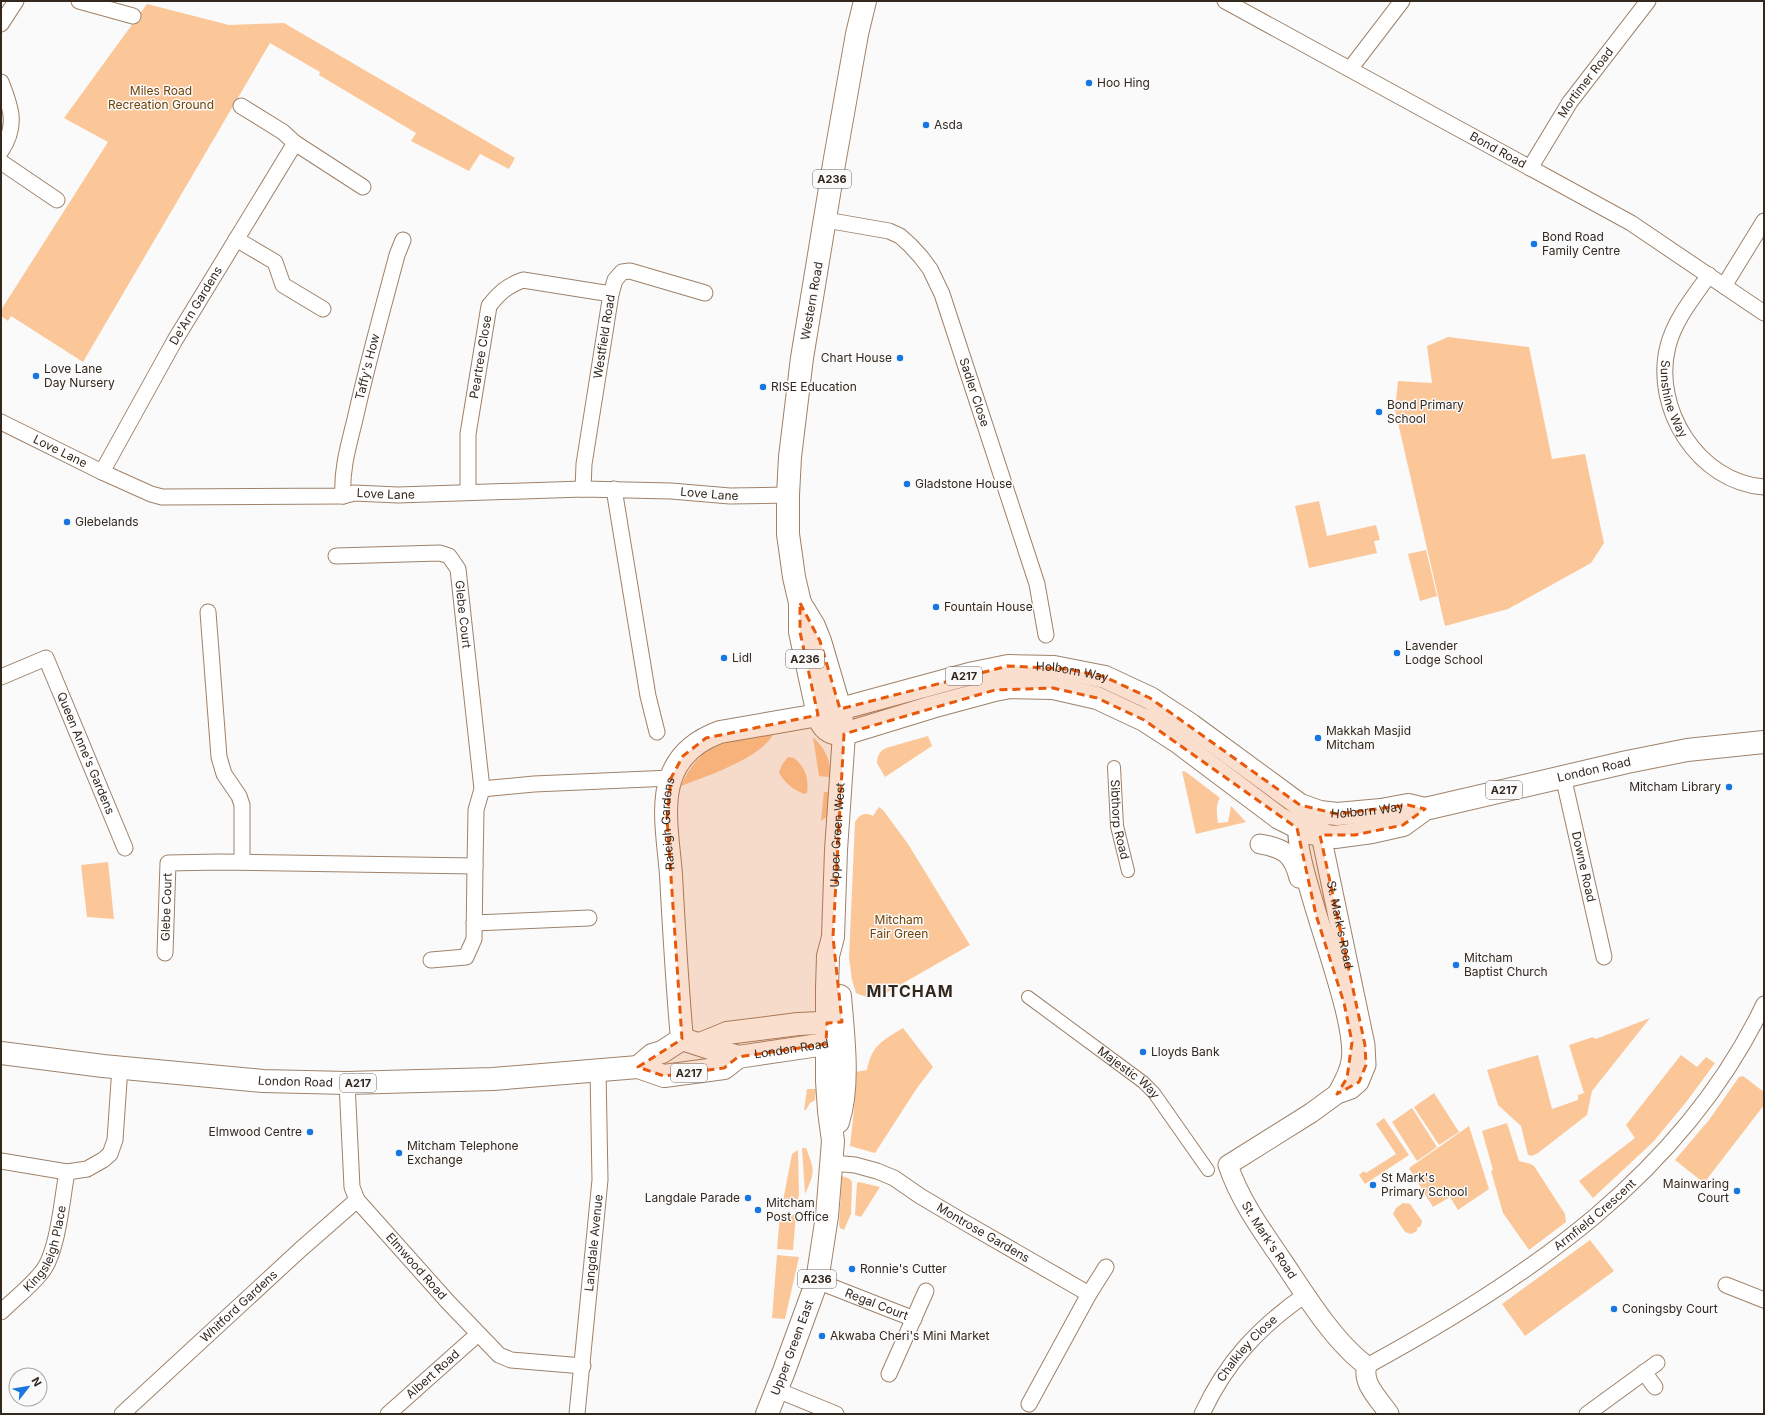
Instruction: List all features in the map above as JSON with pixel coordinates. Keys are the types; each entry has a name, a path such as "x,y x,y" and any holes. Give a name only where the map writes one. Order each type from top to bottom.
{"main road":[{"name":"Western Road","path":"844,734 832,734 826,730 821,724 818,715 800,632 800,603 794,577 788,534 788,495 790,452 802,358 826,220 843,109 865,1"},
{"name":"Western Road","path":"800,603 814,626 820,641 840,709"},
{"name":"Holborn Way","path":"818,715 969,674 1008,666 1035,666 1068,669 1105,677 1150,698 1191,725 1300,805 1311,809 1337,814 1381,810 1408,805 1425,809"},
{"name":"Holborn Way","path":"844,734 960,699 1010,687 1053,688 1108,702 1144,720 1178,742 1276,816 1297,828 1320,836 1335,837 1355,835 1403,825 1425,809"},
{"name":"A236","path":"840,709 844,734"},
{"name":"Raleigh Gardens","path":"691,1042 667,823 667,792 671,778 683,756 692,746 720,732 818,715"},
{"name":"Upper Green West","path":"835,1032 837,956 833,937 836,850 844,734"},
{"name":"London Road","path":"1425,809 1563,776 1687,750 1764,742"},
{"path":"691,1042 727,1033 798,1024 835,1032"},
{"name":"London Road","path":"1,1053 120,1067 264,1080 347,1083 493,1079 638,1067 664,1076 724,1068 738,1057 835,1032"},
{"name":"Upper Green East","path":"767,1414 816,1281 827,1216 834,1136 842,1111 844,1069 835,1032"},
{"name":"London Road","path":"691,1042 738,1057"},
{"name":"A217","path":"638,1067 652,1055 691,1042"}],"street":[{"path":"1,24 16,1"},
{"path":"79,1 133,16"},
{"name":"Bond Road","path":"1225,1 1631,223 1764,312"},
{"path":"1350,69 1402,1"},
{"name":"Mortimer Road","path":"1530,168 1570,102 1648,1"},
{"path":"1,82 11,106 11,127 7,143 1,151"},
{"path":"241,106 283,132 295,143 362,187"},
{"name":"De'Arn Gardens","path":"102,472 175,340 295,143"},
{"path":"1,162 57,200"},
{"name":"Sadler Close","path":"826,220 889,231 900,236 910,245 930,269 942,294 1037,584 1046,635"},
{"path":"1724,286 1764,221"},
{"path":"236,239 275,262 283,285 323,309"},
{"name":"Taffy's How","path":"343,496 342,482 345,462 363,383 397,255 403,240"},
{"name":"Westfield Road","path":"583,489 584,464 611,294 615,280 622,272 630,271 705,293"},
{"name":"Sunshine Way","path":"1709,275 1674,328 1666,359 1665,377 1669,405 1682,435 1703,460 1715,469 1738,481 1764,488"},
{"name":"Peartree Close","path":"468,492 468,434 489,306 499,293 510,284 523,280 611,294"},
{"name":"Love Lane","path":"1,422 102,472 151,494 162,497 343,496 354,493 398,495 583,489 671,491 730,496 788,495"},
{"path":"614,489 648,696 658,732"},
{"name":"Glebe Court","path":"336,556 440,553 449,556 458,569 482,789 476,810 474,939 466,957 431,960"},
{"path":"208,612 219,757 224,774 239,796 242,806 242,862"},
{"name":"Queen Anne's Gardens","path":"1,677 46,658 125,848"},
{"name":"Sibthorp Road","path":"1114,767 1117,826 1128,871"},
{"name":"Downe Road","path":"1563,776 1604,957"},
{"path":"482,789 534,784 671,778"},
{"path":"1297,828 1300,818 1311,809"},
{"name":"St. Mark's Road","path":"1311,809 1318,822 1366,1045 1366,1065 1359,1082 1351,1089 1337,1094 1311,1113 1228,1165 1241,1197 1305,1295 1351,1354 1367,1366"},
{"name":"St. Mark's Road","path":"1297,828 1316,915 1344,1002 1352,1048 1347,1078 1337,1094"},
{"path":"1260,844 1272,846 1287,853 1294,862 1320,946 1337,980"},
{"name":"Glebe Court","path":"165,953 168,863 242,862 475,866"},
{"path":"474,923 588,918"},
{"name":"Majestic Way","path":"1028,997 1143,1082 1154,1093 1208,1170"},
{"name":"Armfield Crescent","path":"1367,1366 1493,1292 1544,1258 1584,1227 1624,1191 1651,1165 1693,1117 1743,1043 1764,1004"},
{"path":"1,1161 67,1172 77,1172 95,1165 110,1154 117,1131 120,1067"},
{"name":"Langdale Avenue","path":"577,1414 583,1366 600,1176 598,1070"},
{"name":"Elmwood Road","path":"347,1083 352,1187 357,1200 478,1334 499,1355 505,1358 583,1366"},
{"name":"Montrose Gardens","path":"832,1163 855,1165 877,1171 894,1178 951,1215 1089,1294"},
{"name":"Kingsleigh Place","path":"1,1312 42,1273 48,1263 53,1250 67,1172"},
{"name":"Whitford Gardens","path":"122,1414 301,1249 357,1200"},
{"path":"1029,1404 1089,1294 1106,1267"},
{"name":"Regal Court","path":"816,1281 914,1319"},
{"path":"1726,1285 1764,1300"},
{"name":"Regal Court","path":"889,1374 926,1291"},
{"name":"Chalkley Close","path":"1202,1414 1221,1377 1238,1354 1266,1326 1305,1295"},
{"name":"Albert Road","path":"388,1414 478,1334"},
{"path":"1587,1414 1657,1362"},
{"path":"1367,1366 1365,1372 1366,1380 1389,1414"},
{"path":"1644,1372 1655,1387"},
{"path":"777,1390 836,1414"}],"highlighted area":[{"path":"800,603 820,641 840,709 1008,666 1068,669 1105,677 1150,698 1300,805 1337,814 1408,805 1425,809 1403,825 1355,835 1320,835 1365,1045 1366,1065 1359,1082 1337,1094 1347,1078 1352,1042 1344,1003 1316,915 1297,828 1144,720 1097,698 1053,688 995,690 844,734 833,937 842,1022 827,1023 826,1044 738,1057 724,1068 664,1076 638,1067 682,1039 667,818 671,778 683,756 706,738 818,715 800,632"}],"green space":[{"name":"Miles Road Recreation Ground","path":"147,4 229,25 284,23 515,158 509,169 480,154 469,171 411,141 416,133 319,75 320,72 270,43 83,362 11,316 8,321 1,316 1,310 108,142 64,118"},
{"path":"1448,337 1529,347 1552,459 1585,454 1604,543 1591,563 1508,609 1445,626 1395,410 1398,381 1432,383 1427,346"},
{"path":"1319,501 1327,536 1376,525 1380,540 1374,541 1377,553 1309,568 1295,506"},
{"path":"1426,550 1437,596 1420,601 1408,554"},
{"path":"773,734 767,743 745,759 732,766 681,786 697,760 707,752 730,742"},
{"path":"928,736 932,746 885,777 877,763 878,756 881,752 886,748"},
{"path":"813,737 821,746 826,755 830,777 819,776"},
{"path":"788,757 794,758 801,765 807,778 807,793 804,794 796,790 781,776 779,772"},
{"path":"1182,771 1186,772 1220,798 1217,807 1218,823 1228,822 1231,806 1246,822 1196,834"},
{"path":"824,792 829,792 828,816 821,821"},
{"name":"Mitcham Fair Green","path":"879,807 883,810 908,844 970,945 884,994 870,997 856,993 852,980 849,958 855,822 863,814 873,816"},
{"path":"108,862 114,919 87,917 81,865"},
{"path":"1650,1018 1592,1091 1587,1115 1538,1153 1532,1156 1528,1155 1521,1126 1498,1105 1487,1070 1538,1055 1552,1109 1578,1100 1578,1095 1584,1093 1569,1045 1593,1037 1595,1039 1601,1037"},
{"path":"903,1028 933,1067 917,1088 875,1153 850,1146 854,1110 855,1072 867,1070 872,1055 879,1044"},
{"path":"1681,1055 1697,1067 1706,1057 1715,1063 1687,1101 1654,1141 1593,1198 1579,1181 1635,1138 1626,1125"},
{"path":"1743,1076 1764,1092 1764,1105 1704,1183 1675,1160 1709,1120 1739,1077"},
{"path":"807,1089 816,1089 815,1100 810,1103 806,1110 804,1110"},
{"path":"1434,1093 1459,1132 1439,1145 1414,1107"},
{"path":"1412,1108 1437,1147 1417,1161 1392,1122"},
{"path":"1384,1118 1409,1155 1365,1184 1359,1175 1364,1171 1366,1173 1396,1154 1376,1124"},
{"path":"1507,1123 1519,1161 1534,1166 1565,1214 1566,1222 1529,1250 1503,1213 1491,1171 1493,1170 1482,1131"},
{"path":"1469,1126 1489,1189 1458,1210 1450,1197 1433,1207 1409,1168"},
{"path":"802,1148 806,1148 813,1171 811,1181 805,1194"},
{"path":"798,1150 799,1195 796,1209 782,1206 792,1154"},
{"path":"842,1176 850,1179 852,1182 851,1214 844,1230 840,1228 839,1224"},
{"path":"859,1182 880,1187 861,1217 855,1215 857,1183"},
{"path":"1403,1203 1410,1204 1422,1221 1421,1226 1417,1228 1417,1231 1411,1234 1405,1232 1393,1214 1396,1208"},
{"path":"780,1214 796,1215 793,1250 777,1249"},
{"path":"1590,1240 1614,1271 1525,1336 1502,1304"},
{"path":"777,1255 799,1257 785,1319 772,1318"}],"place":[{"name":"Hoo Hing","path":"1089,83"},
{"name":"Asda","path":"926,125"},
{"name":"Bond Road Family Centre","path":"1534,244"},
{"name":"Chart House","path":"900,358"},
{"name":"Love Lane Day Nursery","path":"36,376"},
{"name":"RISE Education","path":"763,387"},
{"name":"Bond Primary School","path":"1379,412"},
{"name":"Gladstone House","path":"907,484"},
{"name":"Glebelands","path":"67,522"},
{"name":"Fountain House","path":"936,607"},
{"name":"Lavender Lodge School","path":"1397,653"},
{"name":"Lidl","path":"724,658"},
{"name":"Makkah Masjid Mitcham","path":"1318,738"},
{"name":"Mitcham Library","path":"1729,787"},
{"name":"Mitcham Baptist Church","path":"1456,965"},
{"name":"Lloyds Bank","path":"1143,1052"},
{"name":"Elmwood Centre","path":"310,1132"},
{"name":"Mitcham Telephone Exchange","path":"399,1153"},
{"name":"St Mark's Primary School","path":"1373,1185"},
{"name":"Mainwaring Court","path":"1737,1191"},
{"name":"Langdale Parade","path":"748,1198"},
{"name":"Mitcham Post Office","path":"758,1210"},
{"name":"Ronnie's Cutter","path":"852,1269"},
{"name":"Coningsby Court","path":"1614,1309"},
{"name":"Akwaba Cheri's Mini Market","path":"822,1336"}],"district":[{"name":"MITCHAM","path":"910,991"}]}
